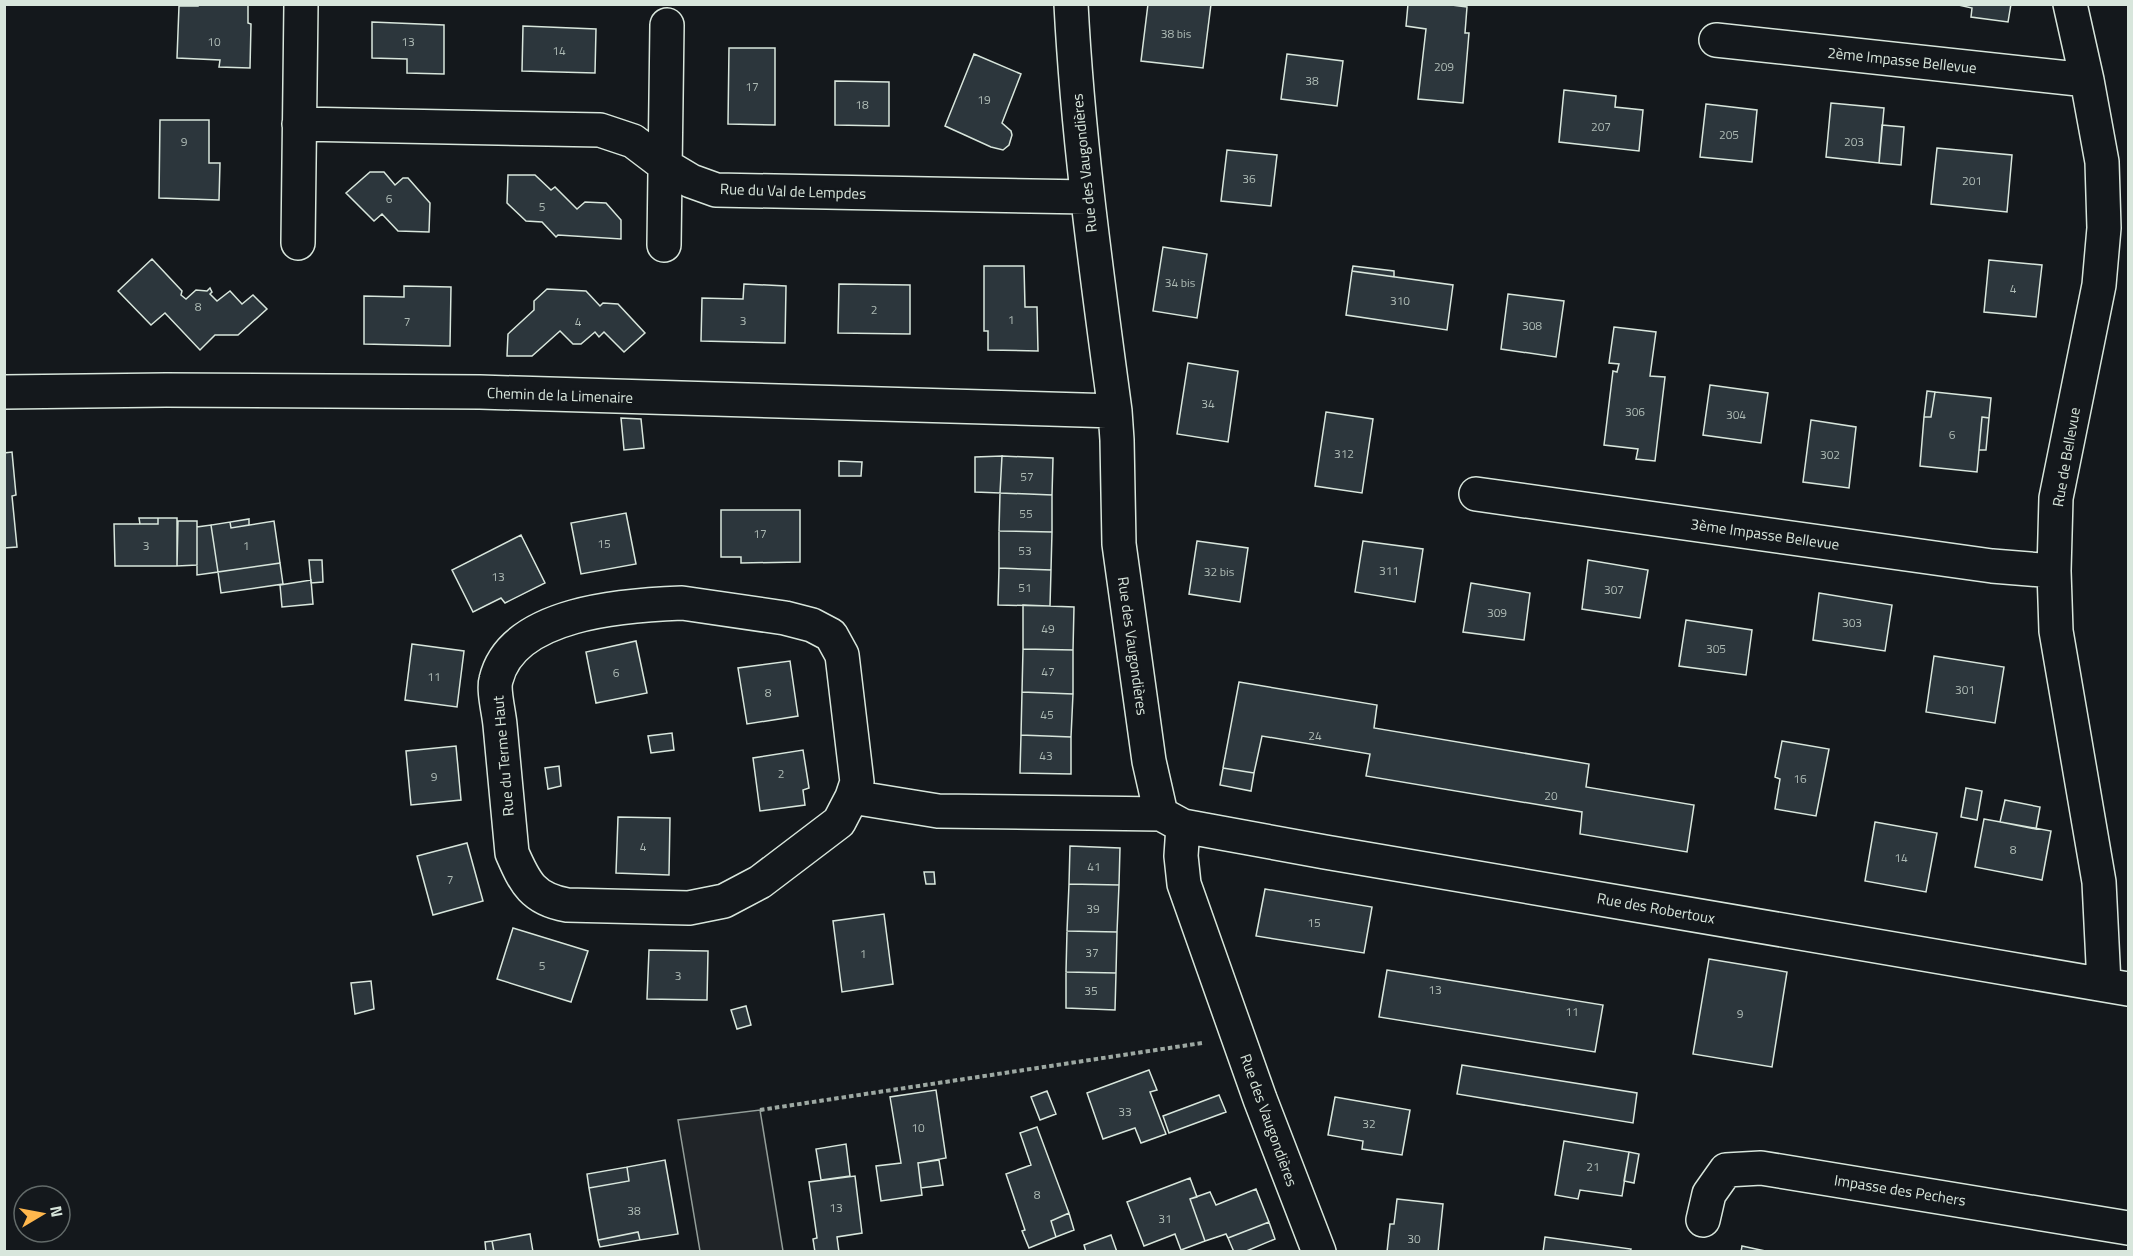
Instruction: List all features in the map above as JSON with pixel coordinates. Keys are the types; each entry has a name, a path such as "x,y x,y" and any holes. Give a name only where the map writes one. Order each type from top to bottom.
{"street":[{"path":"298,243 301,4"},
{"name":"Rue des Vaugondières","path":"1071,4 1074,64 1087,197 1118,440 1119,544 1149,761 1172,820 1181,856 1184,884 1318,1251"},
{"name":"Rue de Bellevue","path":"2070,4 2102,162 2104,228 2099,285 2056,498 2054,571 2056,632 2116,986"},
{"path":"664,245 667,25"},
{"name":"2ème Impasse Bellevue","path":"1716,40 2087,80"},
{"name":"Rue du Val de Lempdes","path":"300,124 600,130 633,141 666,166 691,181 716,190 1087,197"},
{"name":"Chemin de la Limenaire","path":"4,392 166,390 480,392 1115,411"},
{"name":"3ème Impasse Bellevue","path":"1476,494 1992,566 2054,571"},
{"name":"Rue du Terme Haut","path":"682,603 785,618 812,625 831,635 842,655 857,782 852,797 838,822 760,882 724,901 689,908 550,902 535,892 520,873 512,853 495,681 507,654 537,630 600,611 650,604 682,603"},
{"name":"Rue des Robertoux","path":"852,797 938,811 1172,820 1336,854 2116,986"},
{"name":"Impasse des Pechers","path":"1703,1220 1709,1194 1726,1170 1761,1168 2128,1228"}],"path":[{"path":"760,1110 1238,1037"}],"shaded area":[{"path":"760,1110 783,1251 700,1251 678,1120"}],"building":[{"path":"198,4 248,4 248,23 251,24 250,68 219,67 220,60 177,58 179,6 198,6"},
{"path":"1148,4 1211,4 1203,68 1141,61"},
{"path":"1408,4 1444,4 1467,7 1465,33 1469,33 1463,103 1418,99 1426,29 1406,26"},
{"path":"1954,4 2011,4 2008,22 1971,17 1972,8"},
{"path":"372,22 444,25 444,74 407,73 407,59 372,58"},
{"path":"523,26 596,29 595,73 522,71"},
{"path":"729,48 775,48 775,125 728,124"},
{"path":"974,54 1021,74 1002,123 1012,135 1009,145 1003,150 991,147 945,126"},
{"path":"1287,54 1343,61 1337,106 1281,99"},
{"path":"835,81 889,82 889,126 835,125"},
{"path":"1564,90 1616,96 1615,107 1643,110 1639,151 1559,142"},
{"path":"1831,103 1884,108 1879,163 1826,157"},
{"path":"1706,104 1757,110 1752,162 1700,157"},
{"path":"160,120 209,120 209,163 220,163 219,200 159,198"},
{"path":"1882,125 1904,127 1901,165 1879,163"},
{"path":"1937,148 2012,155 2007,212 1931,204"},
{"path":"1227,150 1277,155 1271,206 1221,201"},
{"path":"370,172 384,172 395,185 403,178 408,178 430,203 429,232 398,231 382,214 374,221 346,193"},
{"path":"508,175 535,175 551,190 555,187 577,209 585,202 606,203 621,220 621,239 558,235 556,237 542,222 526,221 507,203"},
{"path":"1163,247 1207,254 1197,318 1153,311"},
{"path":"152,259 182,291 181,295 186,299 196,290 207,291 210,288 212,292 210,294 217,301 230,291 242,304 253,295 267,309 238,335 215,335 200,350 165,313 151,325 118,291"},
{"path":"1989,260 2042,265 2036,317 1984,312"},
{"path":"984,266 1024,266 1025,307 1037,307 1038,351 988,350 988,331 984,331"},
{"path":"1353,266 1394,271 1394,277 1352,271"},
{"path":"1352,271 1453,285 1447,330 1346,315"},
{"path":"744,284 786,286 785,343 701,341 702,298 743,299"},
{"path":"839,284 910,285 910,334 838,333"},
{"path":"404,286 451,287 450,346 364,344 364,296 404,297"},
{"path":"547,289 586,291 600,306 603,303 618,304 645,333 624,352 604,332 599,337 595,332 581,344 573,344 560,331 532,356 507,356 508,334 534,310 534,301"},
{"path":"1508,294 1564,301 1556,357 1501,349"},
{"path":"1614,327 1656,332 1650,376 1665,377 1655,461 1636,459 1638,449 1604,445 1613,371 1617,372 1619,364 1609,363"},
{"path":"1188,363 1238,371 1228,442 1177,434"},
{"path":"1710,385 1768,393 1761,443 1703,435"},
{"path":"1927,391 1935,392 1931,417 1924,417"},
{"path":"1935,392 1991,398 1989,418 1982,417 1977,472 1920,466 1924,417 1931,417"},
{"path":"1326,412 1373,419 1362,493 1315,486"},
{"path":"1982,417 1989,418 1986,450 1979,450"},
{"path":"621,418 641,419 644,448 624,450"},
{"path":"1811,420 1856,427 1849,488 1803,482"},
{"path":"12,452 16,495 12,496 17,547 4,548 4,453"},
{"path":"1002,456 1053,458 1052,495 1000,493"},
{"path":"1002,456 1000,493 975,492 975,457"},
{"path":"839,461 862,462 861,476 839,476"},
{"path":"1000,493 1052,495 1052,532 999,531"},
{"path":"721,510 800,510 800,562 741,563 741,557 721,557"},
{"path":"626,513 636,564 581,574 571,523"},
{"path":"139,518 158,518 158,524 140,524"},
{"path":"158,518 177,518 177,566 115,566 114,524 158,524"},
{"path":"249,519 249,525 231,528 230,522"},
{"path":"178,521 197,521 197,565 177,566"},
{"path":"274,521 280,563 218,572 211,525 230,522 231,528"},
{"path":"211,525 218,572 197,575 197,527"},
{"path":"999,531 1052,532 1051,570 999,568"},
{"path":"521,535 545,583 505,603 501,598 473,612 452,570"},
{"path":"1197,541 1248,548 1240,602 1189,594"},
{"path":"1363,541 1423,549 1415,602 1355,592"},
{"path":"309,560 322,560 323,582 311,583"},
{"path":"1588,560 1648,570 1640,618 1582,609"},
{"path":"280,563 283,584 221,593 218,572"},
{"path":"999,568 1051,570 1050,606 998,605"},
{"path":"311,580 313,604 282,607 280,585"},
{"path":"1471,583 1530,593 1524,640 1463,632"},
{"path":"1819,593 1892,605 1885,651 1813,640"},
{"path":"1023,605 1074,607 1073,650 1023,649"},
{"path":"1686,620 1752,630 1746,675 1679,666"},
{"path":"636,641 647,693 596,703 586,652"},
{"path":"412,644 464,651 457,707 405,700"},
{"path":"1023,649 1073,650 1073,694 1022,692"},
{"path":"1934,656 2004,667 1995,723 1926,712"},
{"path":"790,661 798,716 747,724 738,668"},
{"path":"1239,682 1377,705 1374,728 1589,764 1586,787 1694,805 1687,852 1580,834 1582,812 1366,776 1370,754 1262,736 1254,773 1223,768"},
{"path":"1022,692 1073,694 1071,737 1021,735"},
{"path":"672,733 674,750 651,753 648,736"},
{"path":"1021,735 1071,737 1071,774 1020,773"},
{"path":"1782,741 1829,749 1816,816 1775,809 1780,779 1775,777"},
{"path":"456,746 461,800 411,805 406,751"},
{"path":"803,750 809,788 803,790 805,805 760,811 753,758"},
{"path":"559,766 561,786 548,789 545,768"},
{"path":"1223,768 1254,773 1251,791 1220,785"},
{"path":"1966,788 1982,791 1977,820 1961,817"},
{"path":"2005,800 2040,807 2036,829 2000,822"},
{"path":"618,817 670,818 669,875 616,873"},
{"path":"1984,819 2051,831 2042,880 1975,867"},
{"path":"1875,822 1937,833 1926,892 1865,881"},
{"path":"467,843 483,901 433,915 417,856"},
{"path":"1070,846 1120,848 1119,885 1069,884"},
{"path":"924,872 934,872 935,884 926,884"},
{"path":"1069,884 1119,885 1117,932 1067,931"},
{"path":"1265,889 1372,907 1364,953 1256,936"},
{"path":"884,914 893,984 842,992 833,921"},
{"path":"513,928 588,951 571,1002 497,979"},
{"path":"1067,931 1117,932 1116,973 1066,972"},
{"path":"649,950 708,951 707,1000 647,999"},
{"path":"1709,959 1787,972 1772,1067 1693,1054"},
{"path":"1387,970 1603,1005 1595,1052 1379,1017"},
{"path":"1066,972 1116,973 1115,1010 1066,1008"},
{"path":"371,981 374,1009 355,1014 351,983"},
{"path":"746,1006 751,1025 737,1029 731,1010"},
{"path":"1462,1065 1637,1093 1633,1123 1457,1094"},
{"path":"1149,1070 1157,1090 1150,1092 1166,1134 1141,1143 1135,1128 1103,1139 1087,1093"},
{"path":"936,1090 946,1158 918,1163 922,1195 881,1201 876,1166 901,1163 890,1097"},
{"path":"1047,1091 1056,1114 1040,1120 1031,1097"},
{"path":"1219,1095 1226,1112 1169,1133 1163,1116"},
{"path":"1335,1097 1410,1110 1402,1155 1362,1149 1363,1141 1328,1135"},
{"path":"1037,1127 1069,1213 1051,1221 1056,1237 1029,1248 1006,1174 1031,1165 1020,1133"},
{"path":"1564,1141 1629,1152 1622,1196 1580,1190 1578,1199 1555,1195"},
{"path":"846,1144 850,1176 821,1180 816,1149"},
{"path":"1629,1152 1639,1154 1634,1183 1624,1181"},
{"path":"665,1160 678,1234 640,1240 638,1232 598,1240 589,1188 629,1181 627,1167"},
{"path":"939,1160 943,1185 921,1188 918,1163"},
{"path":"627,1167 629,1181 589,1188 587,1174"},
{"path":"855,1176 862,1233 837,1237 839,1252 815,1252 813,1239 817,1238 809,1182"},
{"path":"1190,1178 1197,1197 1190,1199 1205,1241 1181,1250 1175,1234 1144,1246 1127,1202"},
{"path":"1256,1189 1269,1222 1228,1238 1226,1234 1205,1241 1190,1199 1210,1192 1216,1205"},
{"path":"1397,1199 1443,1204 1438,1252 1387,1252 1390,1224 1394,1224"},
{"path":"1069,1213 1074,1230 1056,1237 1051,1221"},
{"path":"1269,1222 1275,1239 1244,1252 1234,1252 1228,1238"},
{"path":"638,1232 640,1240 600,1247 598,1240"},
{"path":"530,1234 533,1252 494,1252 492,1241"},
{"path":"1111,1235 1117,1252 1086,1252 1084,1245"},
{"path":"1545,1237 1631,1249 1630,1252 1543,1252"},
{"path":"492,1241 494,1252 486,1252 485,1242"},
{"path":"1742,1246 1770,1252 1741,1252"}]}
